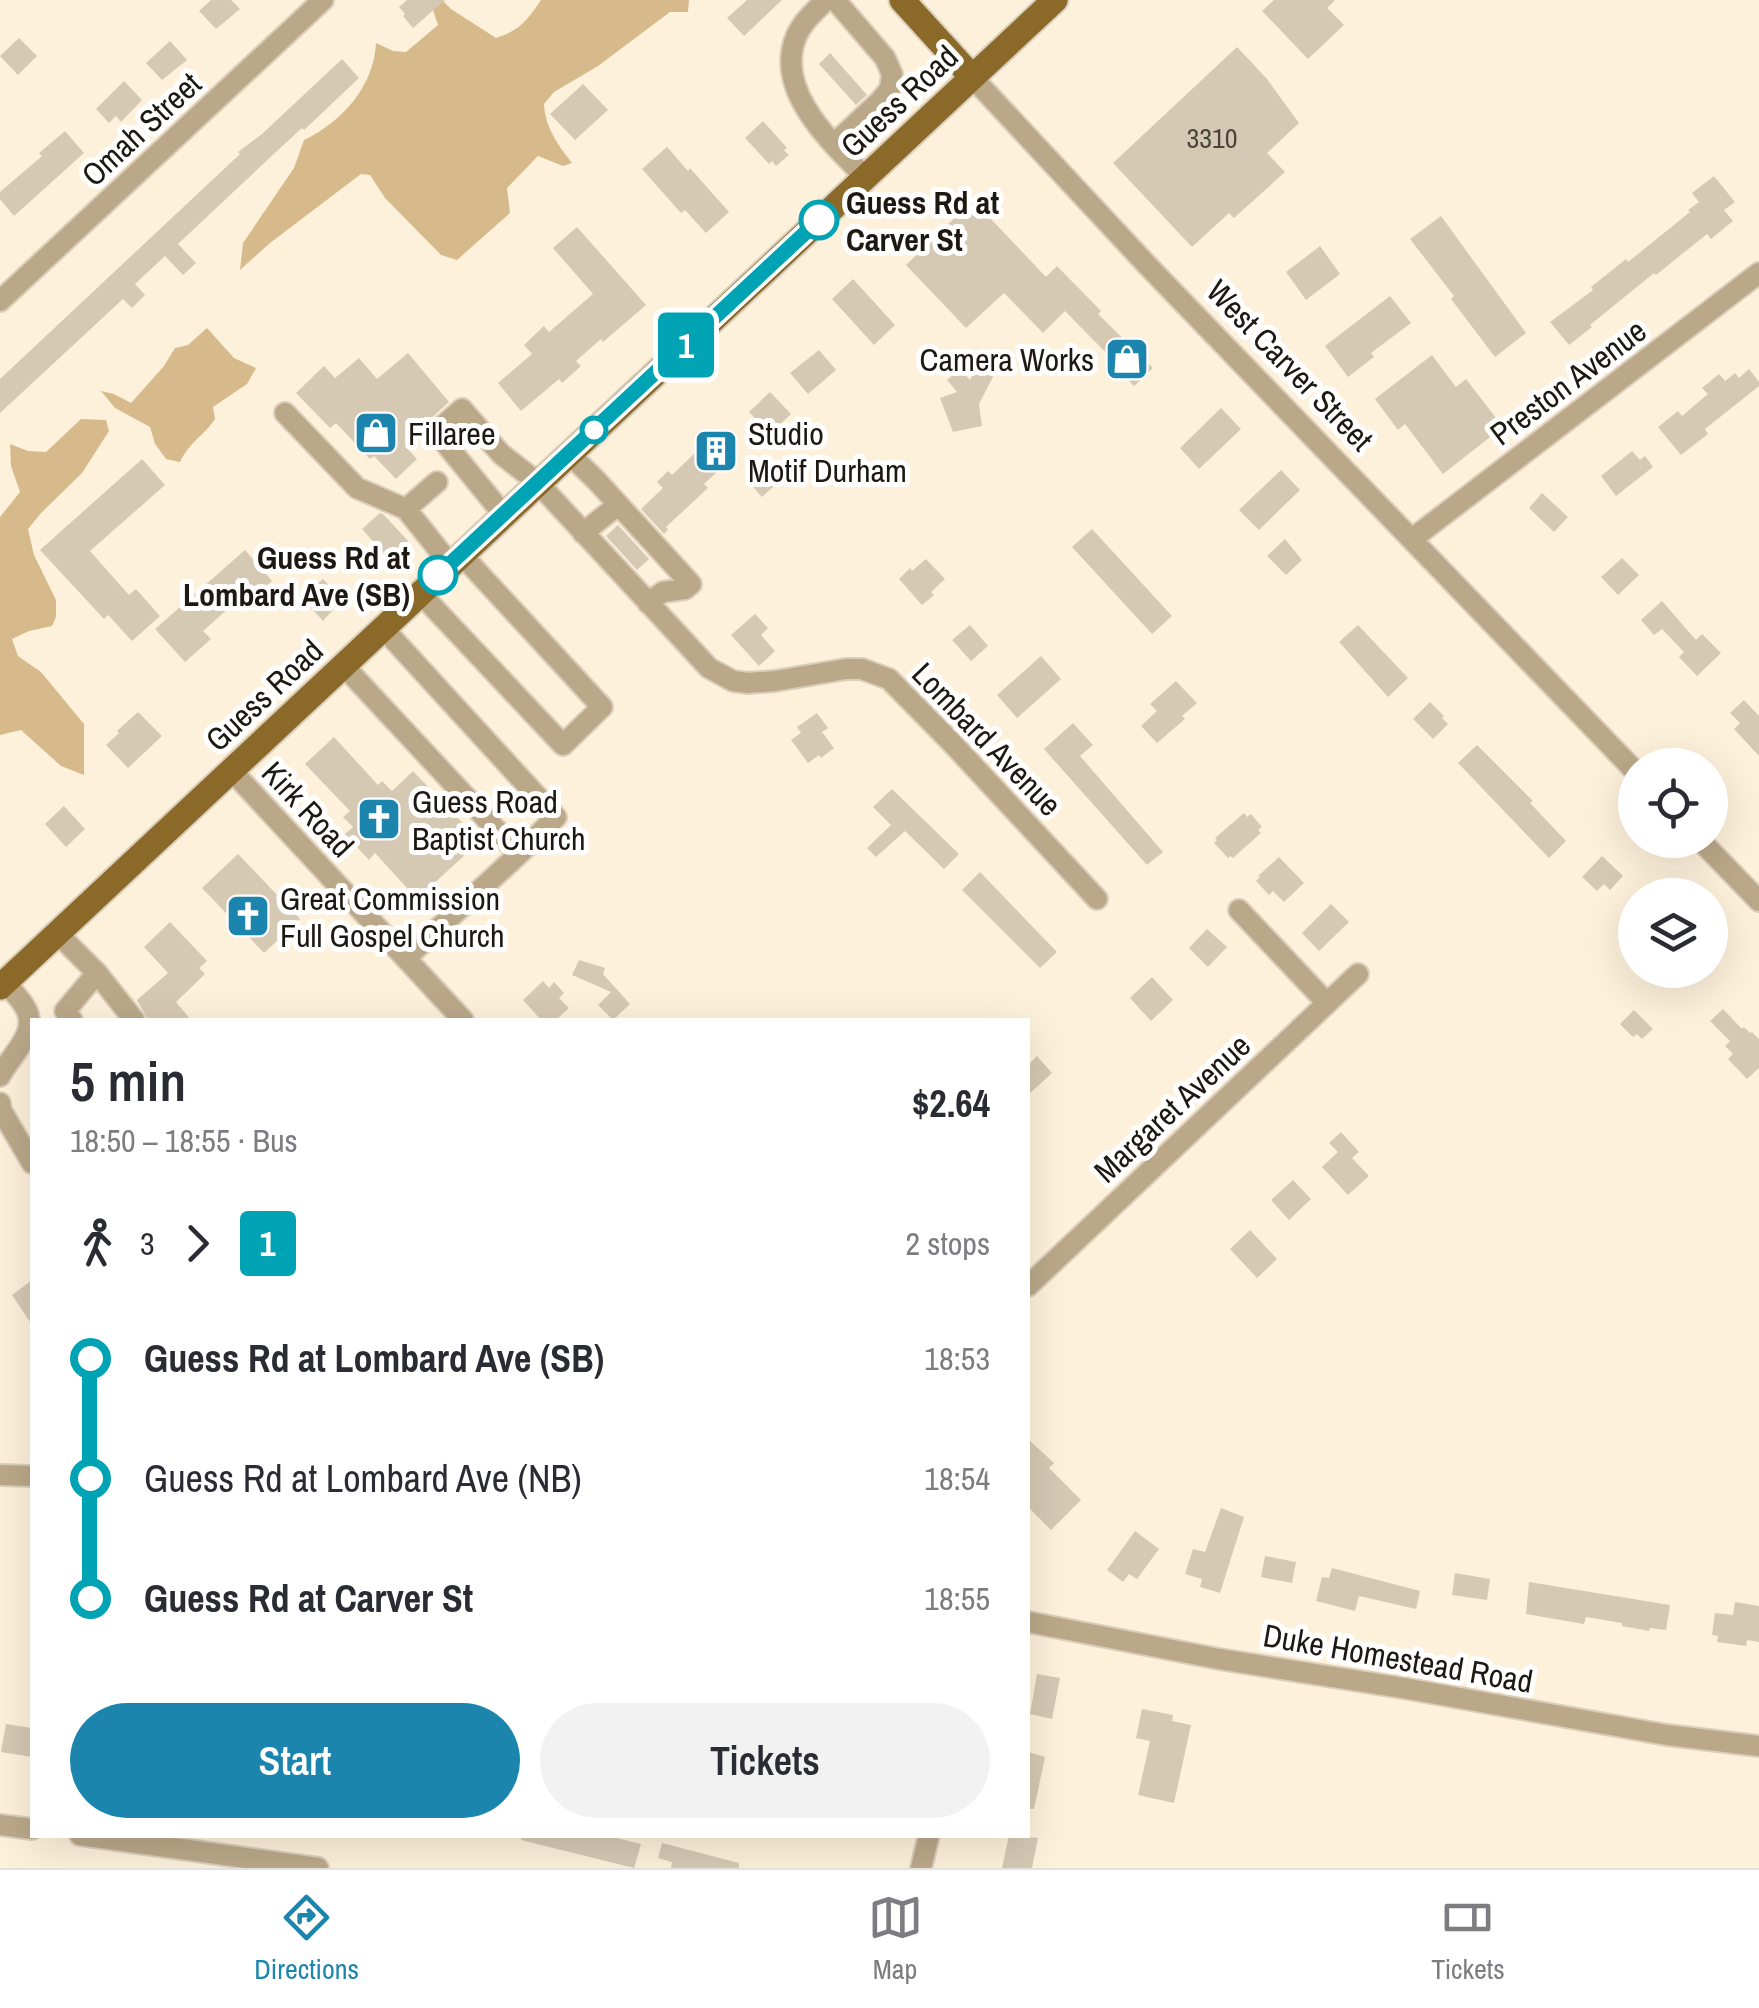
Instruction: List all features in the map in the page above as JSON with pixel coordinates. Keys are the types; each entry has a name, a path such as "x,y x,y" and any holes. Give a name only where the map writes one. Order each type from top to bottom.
{"main road":[{"name":"West Carver Street","path":"902,0 972,77"},
{"name":"Guess Road","path":"2,984 1055,0"}],"street":[{"name":"Omah Street","path":"0,302 323,0"},
{"path":"826,0 806,20 796,38 792,56 795,82 804,106 865,177"},
{"path":"834,0 885,58 892,74 890,89 834,144"},
{"name":"West Carver Street","path":"972,77 1148,266 1618,754"},
{"name":"Preston Avenue","path":"1412,538 1759,273"},
{"name":"Lombard Avenue","path":"504,514 436,432 462,409 501,454 537,482 710,668 733,680 760,683 846,669 862,669 889,679 1096,898"},
{"path":"286,413 357,488 406,510 602,707 563,746 420,593"},
{"path":"568,454 691,584 685,589 663,592 648,603"},
{"path":"406,510 437,482"},
{"path":"583,533 618,505"},
{"path":"383,628 556,817 406,958"},
{"path":"343,666 519,854"},
{"name":"Kirk Road","path":"232,771 461,1018"},
{"path":"1717,858 1759,901"},
{"path":"1240,910 1327,1003"},
{"path":"56,932 132,1018"},
{"path":"70,1018 64,1011 96,973"},
{"name":"Margaret Avenue","path":"1030,1284 1358,974"},
{"path":"0,1076 23,1042 30,1022 27,1010 2,984"},
{"path":"0,1103 30,1160"},
{"path":"0,1475 30,1476"},
{"name":"Duke Homestead Road","path":"1030,1622 1219,1659 1648,1732 1759,1746"},
{"path":"0,1825 30,1828"},
{"path":"102,1838 318,1868"},
{"path":"921,1868 928,1838"}],"shaded area":[{"path":"442,0 496,38 522,24 541,0 689,0 688,12 670,12 598,66 554,92 544,104 547,120 572,163 563,166 538,156 507,188 510,213 457,260 441,255 385,198 370,175 361,174 240,270 243,243 294,168 304,140 331,123 354,101 369,74 376,43 406,52 438,25 433,10"},
{"path":"207,328 234,358 256,368 247,384 213,407 215,419 180,462 166,459 155,444 150,427 115,408 101,391 131,403 175,348 188,345"},
{"path":"81,419 106,420 109,431 82,473 28,529 34,555 56,600 56,617 52,626 12,639 18,656 41,672 84,724 84,775 61,766 21,730 0,735 0,517 20,492 11,466 10,444 46,452"}],"building":[{"path":"211,0 231,0 240,9 216,29 199,11"},
{"path":"407,0 445,0 413,28 399,7"},
{"path":"747,0 782,0 744,36 727,18"},
{"path":"1274,0 1335,0 1327,8 1344,25 1308,59 1262,11"},
{"path":"19,38 37,56 18,75 0,56"},
{"path":"170,41 187,60 162,80 146,63"},
{"path":"1237,47 1267,79 1299,123 1267,153 1285,172 1234,218 1229,213 1192,247 1113,163"},
{"path":"830,53 867,95 856,105 819,64"},
{"path":"342,59 359,78 178,244 196,263 183,275 165,256 135,284 145,295 132,308 123,299 0,413 0,379 238,152"},
{"path":"124,81 142,100 121,122 116,116 109,123 96,109"},
{"path":"583,84 608,110 575,140 550,114"},
{"path":"763,121 787,148 784,150 789,155 776,166 772,161 769,164 745,138"},
{"path":"65,131 84,153 14,216 0,199 0,192"},
{"path":"667,147 729,212 706,233 685,210 681,213 642,169"},
{"path":"1714,176 1735,202 1724,210 1733,221 1711,239 1707,234 1654,273 1569,345 1550,322 1690,212 1699,202 1692,193"},
{"path":"973,200 1046,277 1057,266 1101,311 1098,314 1153,368 1134,386 1065,311 1043,333 1004,293 966,328 906,265"},
{"path":"1441,216 1526,333 1495,357 1410,239"},
{"path":"577,227 646,305 576,361 581,366 562,383 559,379 521,411 498,383 532,354 524,345 544,326 549,332 593,294 553,248"},
{"path":"1320,246 1340,274 1306,300 1286,272"},
{"path":"853,279 895,325 874,345 832,299"},
{"path":"1390,296 1411,323 1371,353 1374,357 1348,377 1325,346"},
{"path":"819,350 836,370 808,394 790,373"},
{"path":"408,353 449,402 406,447 417,459 396,479 374,456 370,459 336,423 330,428 296,393 324,366 335,378 359,358 377,379"},
{"path":"1432,355 1456,387 1466,379 1503,427 1443,474 1405,424 1398,430 1375,399"},
{"path":"981,360 997,369 979,404 982,426 953,432 940,398 957,392 947,380 960,369 970,380"},
{"path":"1749,369 1759,386 1705,429 1708,434 1681,455 1658,427 1678,411 1682,416 1708,394 1702,388 1719,374 1725,381 1735,373 1739,378"},
{"path":"770,392 791,414 770,434 749,412"},
{"path":"1221,408 1241,429 1199,469 1180,448"},
{"path":"716,433 736,455 704,484 708,488 666,527 664,534 641,509 663,488 657,482 668,471 672,475"},
{"path":"1632,451 1640,460 1645,456 1653,467 1616,496 1601,476"},
{"path":"142,459 165,485 90,551 129,595 136,589 160,616 132,641 108,615 104,619 40,550"},
{"path":"768,462 783,478 762,497 748,481"},
{"path":"1281,470 1300,490 1259,530 1239,510"},
{"path":"1542,493 1568,517 1554,532 1529,508"},
{"path":"380,513 409,542 398,553 393,548 385,555 362,529"},
{"path":"618,525 649,559 637,570 606,536"},
{"path":"1092,529 1172,616 1152,634 1072,547"},
{"path":"1285,539 1302,560 1286,575 1267,556"},
{"path":"245,550 272,581 253,598 247,592 203,631 211,639 185,662 155,629"},
{"path":"1622,558 1639,575 1618,595 1601,577"},
{"path":"926,559 945,579 922,605 899,579"},
{"path":"323,579 338,595 328,605 333,610 323,621 302,598"},
{"path":"1662,601 1696,640 1702,634 1721,653 1697,676 1679,657 1684,652 1662,629 1654,635 1641,620"},
{"path":"755,614 768,628 761,635 775,651 759,666 731,635"},
{"path":"970,625 988,646 971,661 952,640"},
{"path":"1358,625 1408,678 1388,697 1339,642"},
{"path":"1041,656 1061,679 1017,718 997,695"},
{"path":"1176,681 1197,703 1157,743 1141,726 1157,711 1150,704"},
{"path":"1744,700 1759,716 1759,756 1734,729 1740,723 1730,713"},
{"path":"1430,702 1448,724 1433,739 1413,719"},
{"path":"138,712 162,736 128,768 106,745"},
{"path":"817,713 828,728 822,732 834,748 808,763 791,740 801,733 797,727"},
{"path":"1073,723 1093,745 1080,756 1163,852 1147,865 1044,749"},
{"name":"Guess Road Baptist Church","path":"334,737 378,785 382,781 392,791 413,771 480,841 417,899 375,853 369,860 345,834 353,827 343,817 350,811 305,764"},
{"path":"1477,745 1566,841 1549,858 1458,763"},
{"path":"892,789 959,854 944,869 905,831 876,857 867,848 891,825 873,807"},
{"path":"64,806 85,829 66,847 45,824"},
{"path":"1244,813 1247,817 1251,814 1262,827 1258,830 1261,833 1233,858 1228,858 1214,843 1215,838"},
{"path":"238,854 300,919 264,953 202,888"},
{"path":"1602,856 1623,876 1610,890 1604,884 1597,891 1582,877"},
{"path":"1279,857 1304,883 1284,902 1273,891 1269,895 1256,881"},
{"path":"980,872 1057,952 1040,968 962,890"},
{"path":"1331,904 1349,922 1319,951 1302,933"},
{"path":"170,922 207,961 199,968 205,974 176,1002 189,1018 147,1018 137,1000 168,973 144,947"},
{"path":"1207,929 1227,947 1208,967 1189,948"},
{"path":"579,960 605,968 603,974 630,1004 611,1018 598,1005 611,992 572,975"},
{"path":"1152,977 1173,1000 1151,1021 1130,998"},
{"path":"543,981 549,988 554,982 564,993 559,998 569,1008 558,1018 539,1018 523,1000"},
{"path":"1723,1009 1742,1029 1759,1039 1759,1068 1747,1079 1728,1059 1733,1054 1725,1046 1730,1041 1710,1021"},
{"path":"1634,1010 1653,1029 1642,1039 1637,1034 1633,1037 1620,1024"},
{"path":"1037,1056 1052,1073 1030,1093 1030,1063"},
{"path":"1341,1132 1359,1152 1352,1158 1369,1176 1348,1195 1322,1167 1338,1152 1329,1143"},
{"path":"1293,1180 1311,1199 1289,1220 1271,1200"},
{"path":"1250,1230 1277,1259 1257,1278 1230,1249"},
{"path":"30,1282 30,1322 12,1295"},
{"path":"1030,1441 1054,1463 1049,1468 1081,1500 1051,1530 1030,1509"},
{"path":"1221,1508 1244,1517 1220,1593 1200,1587 1202,1579 1185,1574 1193,1549 1205,1552"},
{"path":"1135,1531 1159,1549 1137,1579 1129,1574 1123,1582 1107,1570"},
{"path":"1265,1556 1296,1562 1292,1583 1261,1577"},
{"path":"1332,1568 1420,1591 1416,1609 1359,1596 1355,1611 1316,1601 1322,1577 1329,1578"},
{"path":"1455,1573 1490,1579 1487,1600 1452,1595"},
{"path":"1529,1582 1670,1605 1666,1630 1649,1631 1586,1617 1584,1624 1526,1614"},
{"path":"1735,1602 1759,1606 1759,1642 1747,1640 1746,1646 1717,1642 1718,1636 1712,1635 1715,1613 1733,1615"},
{"path":"1037,1674 1060,1678 1052,1719 1030,1714"},
{"path":"1142,1709 1173,1715 1172,1721 1191,1725 1174,1803 1138,1795 1150,1741 1136,1738"},
{"path":"6,1724 30,1728 30,1757 1,1752"},
{"path":"1030,1753 1045,1757 1034,1809 1030,1809"},
{"path":"616,1838 641,1844 634,1868 521,1840"},
{"path":"1008,1838 1038,1838 1032,1868 1002,1868"},
{"path":"662,1843 739,1863 739,1868 671,1868 672,1862 658,1858"}],"bus line":[{"name":"1","path":"438,575 819,220"}],"place":[{"name":"Guess Rd at Carver St","path":"819,220"},
{"name":"Camera Works","path":"1127,359"},
{"name":"Fillaree","path":"376,433"},
{"name":"Studio Motif Durham","path":"716,451"},
{"name":"Guess Rd at Lombard Ave (SB)","path":"438,575"},
{"name":"Guess Road Baptist Church","path":"379,819"},
{"name":"Great Commission Full Gospel Church","path":"248,916"}]}
